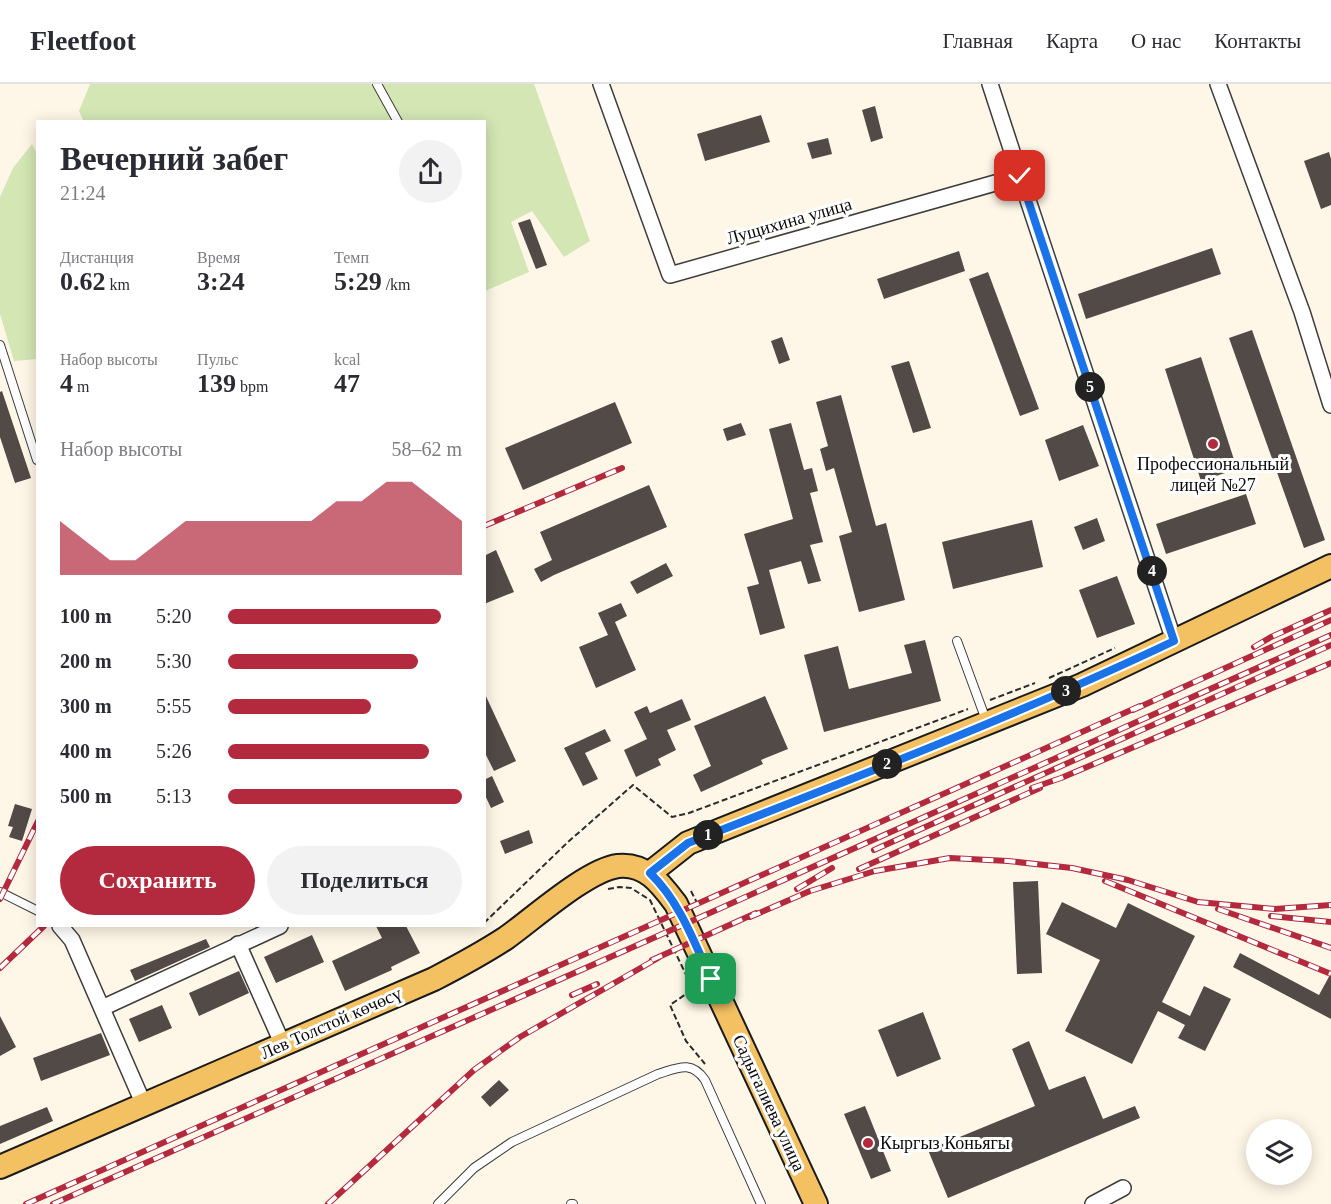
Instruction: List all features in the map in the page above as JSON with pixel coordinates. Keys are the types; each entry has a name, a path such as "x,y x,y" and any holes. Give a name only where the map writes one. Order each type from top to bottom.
{"main road":[{"path":"650,873 688,843 1082,685 1331,566"},
{"name":"Лев Толстой көчөсү","path":"0,1167 434,979 472,960 595,874 618,866 633,867 650,873"},
{"name":"Садыгалиева улица","path":"650,873 676,904 816,1204"}],"street":[{"name":"Лущихина улица","path":"601,84 670,275 1020,176"},
{"path":"990,84 1174,641"},
{"path":"1218,84 1302,312 1331,405"},
{"path":"61,927 72,940 144,1105"},
{"path":"102,1008 277,927"},
{"path":"238,944 283,1045"},
{"path":"1093,1204 1123,1188"}],"lane":[{"path":"377,84 397,120"},
{"path":"0,345 36,457"},
{"path":"957,641 987,724"},
{"path":"0,892 36,910"},
{"path":"438,1204 474,1168 512,1142 658,1074 692,1067 705,1080 761,1204"}],"path":[{"path":"1045,680 1121,646"},
{"path":"987,701 1035,683"},
{"path":"486,921 568,842 633,785 672,817 689,813 968,709"},
{"path":"604,889 631,888 650,900 692,985 689,992 669,1005"}],"green space":[{"path":"90,84 534,84 590,241 564,257 532,211 511,222 529,272 486,291 486,120 83,120 79,111"},
{"path":"32,144 36,152 36,359 14,361 0,314 0,197 13,168"}],"building":[{"path":"875,106 883,138 871,142 862,110"},
{"path":"761,115 770,142 705,161 697,134"},
{"path":"828,138 832,154 812,159 807,143"},
{"path":"1329,152 1331,205 1321,209 1304,161"},
{"path":"530,219 547,265 536,269 518,223"},
{"path":"1212,248 1221,274 1086,319 1078,294"},
{"path":"959,251 965,271 884,299 877,279"},
{"path":"988,272 1039,409 1020,416 969,279"},
{"path":"1252,330 1325,540 1304,548 1229,338"},
{"path":"782,337 790,360 779,364 771,341"},
{"path":"1201,357 1237,469 1201,481 1165,369"},
{"path":"909,361 931,428 913,433 891,366"},
{"path":"2,391 31,478 15,483 0,437 0,392"},
{"path":"841,395 876,526 886,523 905,600 859,612 839,536 852,532 834,468 826,471 820,449 828,446 816,402"},
{"path":"615,402 632,443 523,490 505,448"},
{"path":"741,423 746,435 727,441 723,429"},
{"path":"791,423 804,470 812,468 818,491 810,493 823,542 810,545 821,581 808,584 801,561 769,570 785,628 760,635 747,587 759,584 744,534 793,519 769,429"},
{"path":"1083,425 1099,466 1059,481 1045,440"},
{"path":"649,485 667,527 541,582 534,569 552,560 540,532"},
{"path":"1246,494 1256,524 1166,554 1156,524"},
{"path":"1097,518 1105,541 1083,550 1074,527"},
{"path":"1032,520 1043,567 953,589 942,542"},
{"path":"496,550 514,592 486,603 486,555"},
{"path":"666,563 673,576 637,594 630,582"},
{"path":"1117,576 1135,624 1097,638 1079,590"},
{"path":"621,603 627,616 615,622 636,670 596,688 579,647 608,635 598,613"},
{"path":"925,640 941,701 824,732 804,655 838,646 849,689 912,673 904,645"},
{"path":"486,696 516,761 494,771 486,755"},
{"path":"765,696 788,749 761,760 763,764 701,792 693,775 711,766 694,726"},
{"path":"682,699 691,720 667,730 676,750 658,759 661,765 636,777 624,750 647,739 634,712 647,706 650,713"},
{"path":"605,729 611,741 585,753 598,779 583,786 564,748"},
{"path":"492,776 504,802 491,808 486,797 486,779"},
{"path":"15,804 32,809 22,841 9,837 13,827 8,826"},
{"path":"529,830 533,843 505,854 500,841"},
{"path":"1038,881 1042,973 1017,974 1013,882"},
{"path":"1062,902 1116,928 1128,903 1195,936 1162,1002 1190,1016 1204,986 1231,999 1205,1051 1178,1038 1185,1025 1158,1011 1132,1064 1065,1031 1100,960 1046,934"},
{"path":"376,927 407,927 420,953 391,967 392,970 345,991 332,961 382,938"},
{"path":"312,935 324,962 276,983 264,957"},
{"path":"206,939 210,947 135,981 130,970"},
{"path":"1240,953 1319,995 1331,973 1331,1019 1233,967"},
{"path":"239,971 249,993 199,1016 189,993"},
{"path":"162,1005 172,1028 139,1042 129,1019"},
{"path":"923,1012 941,1059 897,1077 878,1030"},
{"path":"0,1016 16,1047 0,1056"},
{"path":"101,1033 110,1055 41,1081 33,1058"},
{"path":"1029,1041 1049,1090 1085,1076 1103,1119 1135,1106 1140,1118 948,1198 928,1150 1035,1106 1012,1049"},
{"path":"499,1080 509,1090 490,1107 481,1097"},
{"name":"Кыргыз Коньягы","path":"865,1106 891,1171 871,1179 844,1114"},
{"path":"47,1107 53,1121 0,1144 0,1126"}],"railway":[{"path":"486,525 622,468"},
{"path":"1254,647 1331,610"},
{"path":"1133,710 1331,620"},
{"path":"53,1204 1331,635"},
{"path":"874,850 1331,645"},
{"path":"1032,788 1061,778 1331,663"},
{"path":"26,1204 1140,706"},
{"path":"859,869 1040,788"},
{"path":"0,899 36,825"},
{"path":"750,917 810,891 875,871 950,858 1072,868 1128,880 1198,902 1275,909 1331,905"},
{"path":"797,889 832,868"},
{"path":"1105,881 1331,974"},
{"path":"1218,909 1331,948"},
{"path":"652,960 756,913"},
{"path":"1271,916 1331,922"},
{"path":"0,968 43,927"},
{"path":"328,1204 474,1070 520,1037 658,958"},
{"path":"572,995 597,984"}],"place":[{"name":"Профессиональный лицей №27","path":"1213,444"},
{"name":"Кыргыз Коньягы","path":"868,1143"}],"route":[{"path":"711,979 676,904 650,873 688,843 1082,685 1174,641 1020,176"}]}
